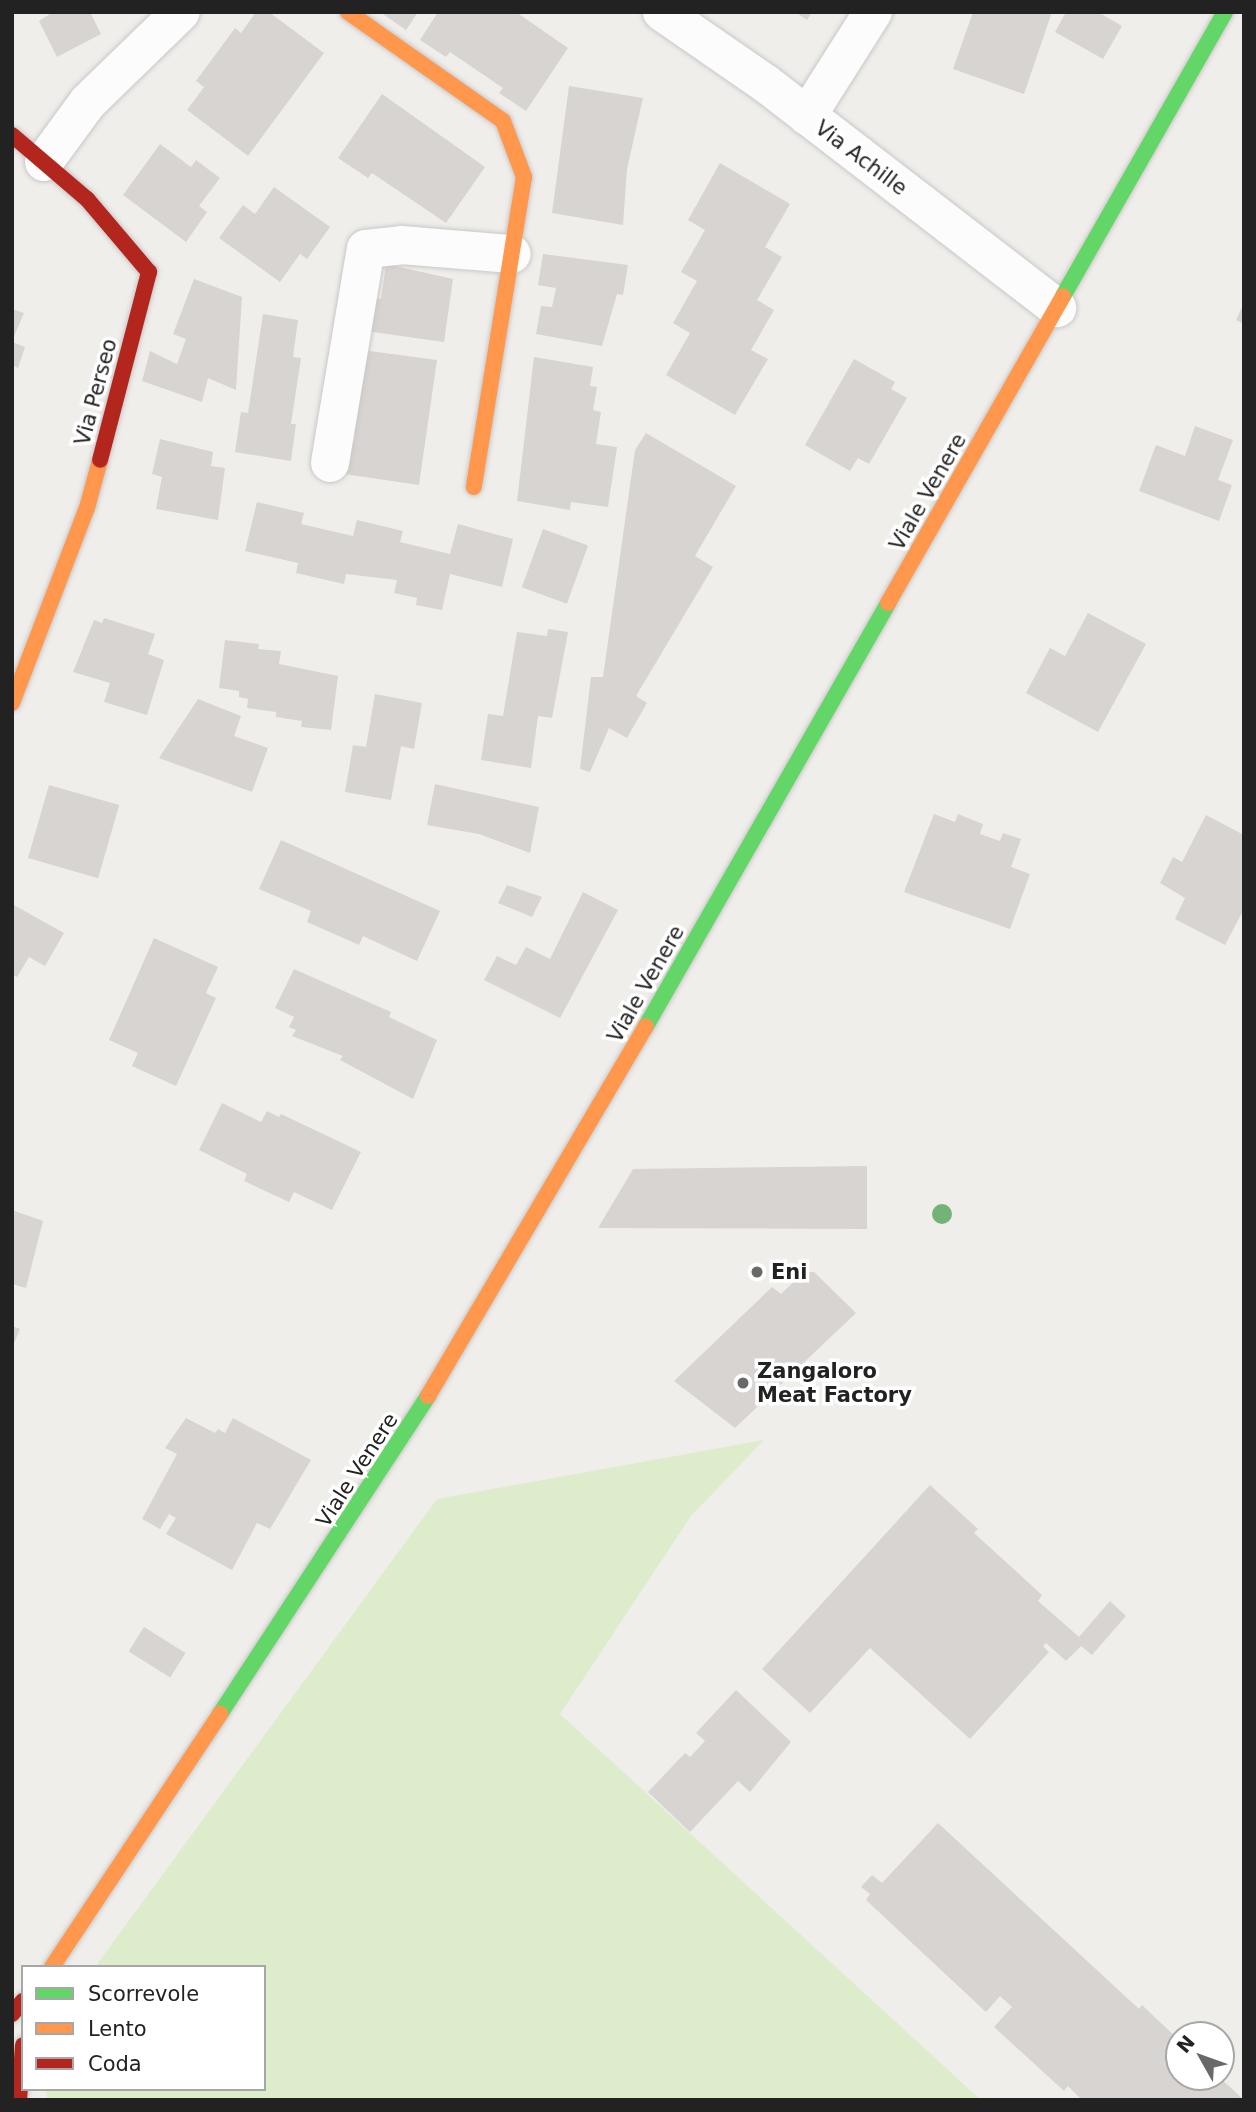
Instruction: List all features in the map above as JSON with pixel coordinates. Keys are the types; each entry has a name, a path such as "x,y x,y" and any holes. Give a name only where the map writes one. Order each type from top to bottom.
{"street":[{"path":"44,162 88,102 181,12"},
{"path":"348,12 503,121 524,177 474,487"},
{"name":"Via Achille","path":"662,12 807,116 1057,309"},
{"path":"807,116 873,12"},
{"name":"Viale Venere","path":"61,1959 398,1447 674,979 1225,12"},
{"name":"Via Perseo","path":"12,135 87,199 149,272 87,508 12,703"},
{"path":"330,463 366,249 402,245 512,254"},
{"path":"19,2100 21,2072"}],"green space":[{"path":"764,1440 691,1516 560,1714 981,2100 48,2100 46,2091 266,2091 266,1965 96,1965 437,1499"}],"building":[{"path":"53,12 90,12 101,34 57,57 39,21"},
{"path":"256,12 269,12 324,53 248,156 187,110 204,87 196,81 235,28 241,33"},
{"path":"380,12 418,12 406,30"},
{"path":"438,12 516,12 568,48 526,111 499,93 503,88 450,52 446,57 420,40"},
{"path":"795,12 812,12 807,20"},
{"path":"973,12 1052,12 1024,94 953,69"},
{"path":"1066,12 1098,12 1122,26 1103,59 1055,32"},
{"path":"569,86 643,98 627,169 623,225 552,213"},
{"path":"382,94 485,167 446,223 372,173 368,178 338,158"},
{"path":"160,144 191,167 196,160 220,178 199,206 207,212 186,242 123,195"},
{"path":"720,163 790,204 765,247 782,257 757,300 774,310 751,350 768,359 735,415 666,375 690,333 673,323 697,281 681,272 705,230 688,220"},
{"path":"274,187 330,227 307,259 300,254 280,282 219,238 243,205 255,214"},
{"path":"543,254 628,265 623,295 617,294 602,346 536,334 541,306 552,307 556,288 538,285"},
{"path":"386,264 453,279 444,342 366,331 371,298 381,299"},
{"path":"194,279 242,297 236,390 208,378 202,402 142,381 150,351 177,364 186,339 173,334"},
{"path":"1244,303 1244,324 1236,320"},
{"path":"12,309 24,313 12,341"},
{"path":"263,314 298,320 293,357 301,358 291,424 296,424 291,461 235,452 241,412 248,413"},
{"path":"12,342 25,347 18,368 12,365"},
{"path":"362,350 437,360 419,485 344,474 349,441 354,442"},
{"path":"534,357 593,367 590,386 597,387 593,410 601,412 596,444 617,447 608,507 571,502 570,510 517,501"},
{"path":"854,359 895,382 891,389 907,398 869,464 858,458 850,471 805,445"},
{"path":"1195,426 1233,440 1218,480 1232,485 1219,521 1139,491 1156,445 1185,456"},
{"path":"646,433 736,486 695,556 713,567 636,696 647,703 627,738 609,728 590,772 580,769 591,677 603,677 635,450"},
{"path":"160,439 213,452 211,466 225,468 218,520 156,509 162,477 152,474"},
{"path":"257,502 304,513 301,524 353,536 357,520 403,531 400,542 450,554 458,524 513,539 502,587 450,574 442,610 416,605 417,598 394,593 397,580 346,574 344,584 296,573 298,563 245,551"},
{"path":"543,529 588,545 567,604 522,587"},
{"path":"1088,613 1146,644 1098,732 1026,693 1050,648 1065,656"},
{"path":"104,618 155,634 148,654 164,660 147,715 104,702 110,683 73,672 94,620 102,623"},
{"path":"548,629 568,632 552,718 538,716 531,768 481,760 488,714 503,716 517,632 547,636"},
{"path":"225,640 259,644 258,649 281,651 279,664 338,676 331,730 301,727 302,721 276,717 276,712 247,708 248,699 239,697 239,691 219,688"},
{"path":"375,694 422,703 414,749 401,746 391,800 345,792 353,745 366,747"},
{"path":"198,699 241,716 234,736 268,748 252,792 159,758"},
{"path":"435,784 539,807 530,853 479,834 427,825"},
{"path":"49,785 119,805 98,878 28,858"},
{"path":"934,814 955,822 958,814 983,824 980,834 1000,841 1003,833 1021,839 1011,867 1030,874 1010,929 904,892"},
{"path":"1206,815 1244,835 1244,909 1225,945 1175,919 1185,898 1160,883 1173,857 1182,862"},
{"path":"281,840 440,911 417,961 363,936 359,945 307,922 311,911 259,889"},
{"path":"507,885 542,897 532,917 498,903"},
{"path":"583,892 618,910 560,1018 484,980 497,956 516,965 526,947 550,959"},
{"path":"12,904 64,933 45,966 29,957 17,977 12,974"},
{"path":"154,938 218,967 206,993 216,998 176,1086 132,1066 138,1053 109,1040"},
{"path":"294,969 391,1012 389,1017 437,1040 413,1099 340,1060 343,1056 292,1036 296,1030 289,1027 294,1017 275,1008"},
{"path":"222,1103 261,1122 267,1111 279,1117 281,1114 361,1152 332,1210 294,1192 289,1202 244,1181 247,1174 199,1150"},
{"path":"867,1166 867,1229 598,1228 633,1169"},
{"path":"12,1210 43,1221 26,1288 12,1284"},
{"path":"804,1272 814,1272 856,1313 735,1428 674,1381 772,1287 781,1294"},
{"path":"12,1326 20,1329 12,1348"},
{"path":"186,1418 215,1433 218,1429 225,1433 233,1418 311,1460 270,1529 257,1523 232,1570 166,1534 176,1518 169,1514 160,1529 142,1519 177,1454 165,1448"},
{"path":"930,1485 978,1529 974,1533 1042,1595 1038,1601 1079,1637 1110,1601 1126,1616 1092,1655 1081,1646 1066,1661 1046,1643 1043,1646 1049,1652 970,1739 870,1648 810,1713 762,1669"},
{"path":"144,1627 186,1653 170,1678 129,1652"},
{"path":"736,1690 791,1742 750,1792 738,1781 690,1832 648,1792 685,1753 690,1757 705,1741 696,1733"},
{"path":"938,1823 1139,2009 1142,2005 1165,2027 1165,2091 1234,2091 1244,2100 1082,2100 1068,2086 1064,2091 994,2027 1012,2007 1000,1996 986,2012 866,1900 870,1894 861,1887 872,1875 882,1883"}],"traffic: fast":[{"path":"1063,296 1225,12"},
{"path":"646,1026 888,603"},
{"path":"220,1714 428,1396"}],"traffic: slow":[{"path":"348,12 503,121 524,177 474,487"},
{"path":"888,603 1063,296"},
{"path":"12,703 87,508 100,460"},
{"path":"428,1396 646,1026"},
{"path":"53,1965 220,1714"}],"traffic: jam":[{"path":"12,135 87,199 149,272 100,460"},
{"path":"12,2014 21,2003"},
{"path":"19,2100 21,2072"}],"place":[{"name":"Eni","path":"757,1272"},
{"name":"Zangaloro Meat Factory","path":"743,1383"}]}
